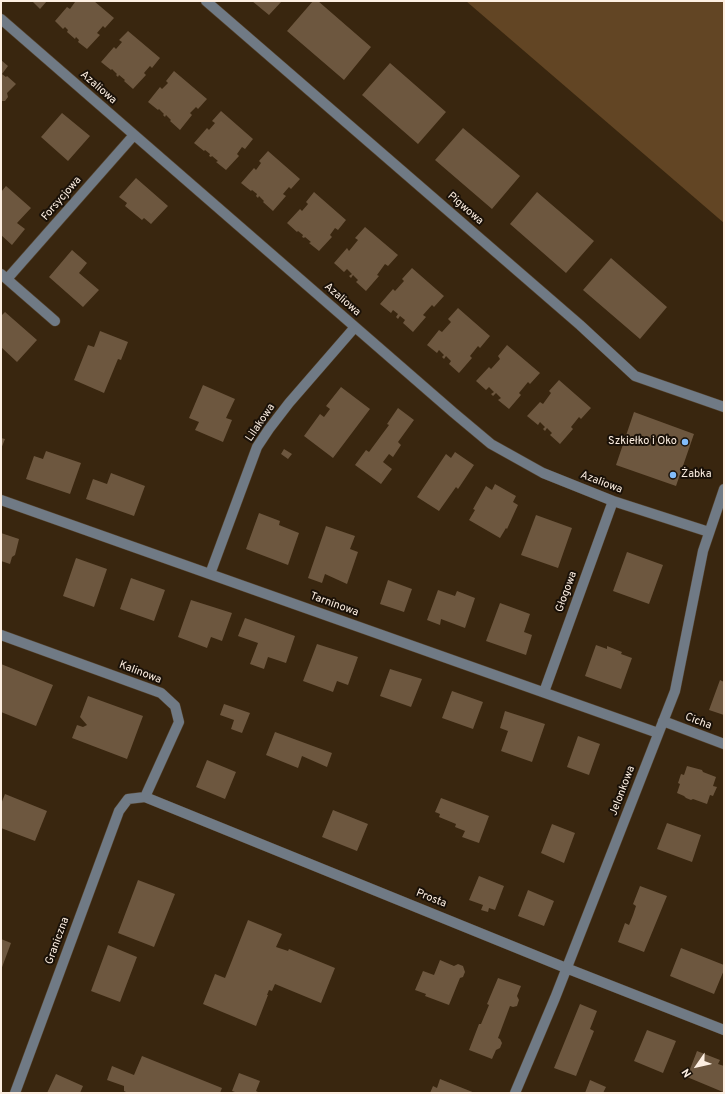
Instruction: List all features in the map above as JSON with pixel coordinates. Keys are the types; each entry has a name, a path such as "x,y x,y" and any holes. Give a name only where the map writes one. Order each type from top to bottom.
{"street":[{"name":"Pigwowa","path":"206,1 580,325 635,376 724,407"},
{"name":"Azaliowa","path":"1,19 491,444 543,473 613,501 709,532"},
{"name":"Forsycjowa","path":"55,321 4,277 134,135"},
{"name":"Lilakowa","path":"210,574 258,447 269,429 289,403 355,327"},
{"name":"Jelonkowa","path":"515,1093 675,691 703,551 724,489"},
{"name":"Tarninowa","path":"1,500 658,733"},
{"name":"Głogowa","path":"544,692 613,501"},
{"name":"Kalinowa","path":"1,635 161,693 175,706 179,722 145,797"},
{"name":"Cicha","path":"663,721 724,744"},
{"name":"Prosta","path":"128,799 145,797 566,968 724,1030"},
{"name":"Graniczna","path":"15,1093 119,811 128,799"}],"shaded area":[{"path":"466,1 724,1 724,223"}],"building":[{"path":"32,1 47,1 40,9"},
{"path":"74,1 94,1 114,18 105,28 103,26 97,33 100,35 87,49 78,42 79,40 76,37 75,39 67,32 68,30 65,27 63,29 55,21 67,7 70,9 75,2"},
{"path":"252,1 282,1 269,15"},
{"path":"313,1 318,1 371,47 344,80 287,31"},
{"path":"128,31 160,58 152,68 150,66 144,73 146,75 133,89 119,75 118,77 112,69 111,70 101,62 114,47 116,49 122,42 119,40"},
{"path":"1,60 8,66 2,74 6,77 7,76 16,84 7,93 8,97 5,101 1,101"},
{"path":"390,63 446,112 418,144 362,95"},
{"path":"174,71 207,99 198,109 196,107 190,113 192,115 180,130 166,115 165,117 159,109 158,110 148,102 160,87 162,89 168,83 166,81"},
{"path":"221,111 253,139 245,149 242,147 237,154 239,156 226,170 216,162 218,161 212,156 209,156 210,154 194,143 207,128 209,130 215,123 212,121"},
{"path":"62,113 90,136 68,161 41,137"},
{"path":"463,128 520,176 492,209 435,160"},
{"path":"268,151 300,179 291,189 289,187 283,194 286,196 273,211 259,196 258,198 256,196 257,194 241,183 254,168 256,170 261,163 259,161"},
{"path":"136,178 168,206 151,224 144,218 142,220 125,206 127,203 119,197"},
{"path":"6,186 31,208 17,223 25,229 12,245 1,235 1,192"},
{"path":"314,192 346,220 338,230 335,228 330,235 332,237 319,251 309,243 311,242 305,237 302,237 303,235 287,223 300,209 302,211 308,204 306,202"},
{"path":"537,192 594,241 566,273 510,224"},
{"path":"365,227 398,255 388,266 385,264 377,275 379,276 366,291 356,282 358,280 353,275 351,278 349,276 352,274 347,269 344,272 334,263 347,248 349,251 358,240 355,238"},
{"path":"72,250 87,263 79,273 99,290 83,307 49,277"},
{"path":"611,258 667,307 640,339 583,290"},
{"path":"412,268 444,296 434,307 432,305 423,315 426,317 413,332 403,323 405,320 400,316 398,319 396,317 398,314 393,310 391,313 380,304 393,289 395,291 404,281 402,279"},
{"path":"458,308 490,336 480,348 478,346 470,356 472,358 459,373 449,364 451,361 446,356 444,359 442,357 444,355 439,350 437,353 427,345 439,330 442,332 451,322 448,319"},
{"path":"5,312 37,340 17,362 1,347 1,316"},
{"path":"100,331 128,342 121,360 118,359 104,393 74,380 88,345 94,347"},
{"path":"507,345 540,373 530,384 528,382 519,393 521,395 509,409 498,400 501,398 496,393 493,396 491,394 494,392 489,387 486,390 476,381 489,367 491,369 500,359 498,356"},
{"path":"559,380 591,408 581,419 579,417 571,427 573,429 560,444 550,435 552,433 547,428 545,431 543,429 545,427 540,422 538,425 527,416 540,402 543,404 551,393 549,391"},
{"path":"203,385 235,399 226,418 232,420 223,442 195,430 199,422 189,418"},
{"path":"341,387 370,409 333,458 304,436 320,414 324,417 330,409 326,406"},
{"path":"398,408 414,420 398,442 401,445 393,457 389,454 383,462 392,469 381,484 355,465 366,450 369,452 389,425 387,424"},
{"path":"634,412 694,434 676,486 616,465"},
{"path":"1,438 5,439 1,449"},
{"path":"284,449 292,454 288,459 281,454"},
{"path":"46,451 81,463 70,494 26,479 34,456 43,459"},
{"path":"455,452 474,465 458,489 456,487 439,511 417,497 446,454 451,458"},
{"path":"111,473 145,486 134,516 86,499 93,479 107,484"},
{"path":"495,484 516,496 513,502 518,505 507,529 506,528 500,538 469,520 475,510 473,509 486,486 492,490"},
{"path":"259,513 280,521 279,525 299,533 288,565 246,549"},
{"path":"536,515 572,528 558,568 521,555"},
{"path":"326,526 355,536 350,549 358,552 347,584 325,574 322,583 308,578"},
{"path":"1,533 19,539 15,555 12,557 10,564 1,561"},
{"path":"627,552 663,565 649,604 613,591"},
{"path":"76,558 107,569 94,607 63,596"},
{"path":"131,578 165,590 154,621 120,609"},
{"path":"388,580 412,589 404,612 380,604"},
{"path":"438,590 455,596 457,591 475,598 465,628 441,619 440,625 427,620"},
{"path":"191,600 232,613 222,641 211,637 207,648 178,637"},
{"path":"500,603 530,614 524,632 532,635 526,655 486,641"},
{"path":"245,618 295,636 286,663 268,657 264,669 250,664 258,643 238,636"},
{"path":"317,644 358,657 348,685 337,681 333,692 303,681"},
{"path":"596,645 607,649 607,646 632,658 621,689 585,676"},
{"path":"1,664 53,685 36,726 1,712"},
{"path":"390,669 422,679 411,707 380,696"},
{"path":"720,680 724,682 724,715 709,710"},
{"path":"452,691 483,702 473,729 442,718"},
{"path":"88,696 143,716 127,759 72,738 77,725 83,727 87,725 80,717"},
{"path":"224,704 250,713 242,733 231,729 234,720 220,715"},
{"path":"505,711 545,724 532,762 501,751 508,731 500,728"},
{"path":"275,732 332,753 327,767 302,756 298,768 266,755"},
{"path":"578,736 600,744 589,775 567,767"},
{"path":"207,760 236,772 225,799 196,787"},
{"path":"687,766 702,770 703,772 716,777 713,786 717,787 713,796 710,795 707,804 693,799 691,800 677,793 681,774 684,775"},
{"path":"5,794 47,811 35,841 1,828 1,804"},
{"path":"441,798 489,816 479,843 462,837 465,831 455,827 456,824 439,817 440,814 435,812"},
{"path":"333,810 368,824 357,851 322,837"},
{"path":"667,823 701,835 692,862 657,849"},
{"path":"552,824 575,833 564,863 541,853"},
{"path":"479,876 504,886 495,910 489,908 488,912 481,910 483,905 469,900"},
{"path":"138,880 175,894 154,947 118,933"},
{"path":"640,886 667,896 644,952 618,942 625,923 629,925 633,915 636,906 633,904"},
{"path":"528,890 554,901 544,926 518,916"},
{"path":"248,920 282,934 276,947 288,951 289,949 335,968 321,1003 275,984 272,991 269,990 256,1026 203,1004 215,974 225,978"},
{"path":"1,939 11,943 1,970"},
{"path":"108,945 137,957 120,1002 91,991"},
{"path":"681,948 724,965 724,970 714,994 670,976"},
{"path":"440,960 454,966 458,964 463,966 465,972 463,977 460,978 449,1005 425,996 426,994 415,990 423,971 434,975"},
{"path":"498,978 521,986 517,996 519,1000 517,1006 510,1006 498,1038 502,1043 500,1048 496,1050 492,1059 469,1050 479,1024 481,1024 489,1005 487,1004"},
{"path":"580,1004 597,1011 590,1029 594,1031 576,1076 554,1068"},
{"path":"647,1030 676,1041 663,1073 634,1061"},
{"path":"697,1051 720,1060 718,1064 724,1066 723,1092 687,1077"},
{"path":"142,1056 222,1088 220,1093 128,1093 124,1091 124,1086 107,1080 112,1066 134,1075"},
{"path":"239,1073 260,1081 256,1091 260,1093 238,1093 232,1091"},
{"path":"56,1074 83,1086 80,1093 47,1093"},
{"path":"440,1079 475,1093 430,1093 433,1086 437,1088"},
{"path":"590,1080 606,1087 603,1093 585,1093"}],"place":[{"name":"Szkiełko i Oko","path":"685,442"},
{"name":"Żabka","path":"673,475"}]}
